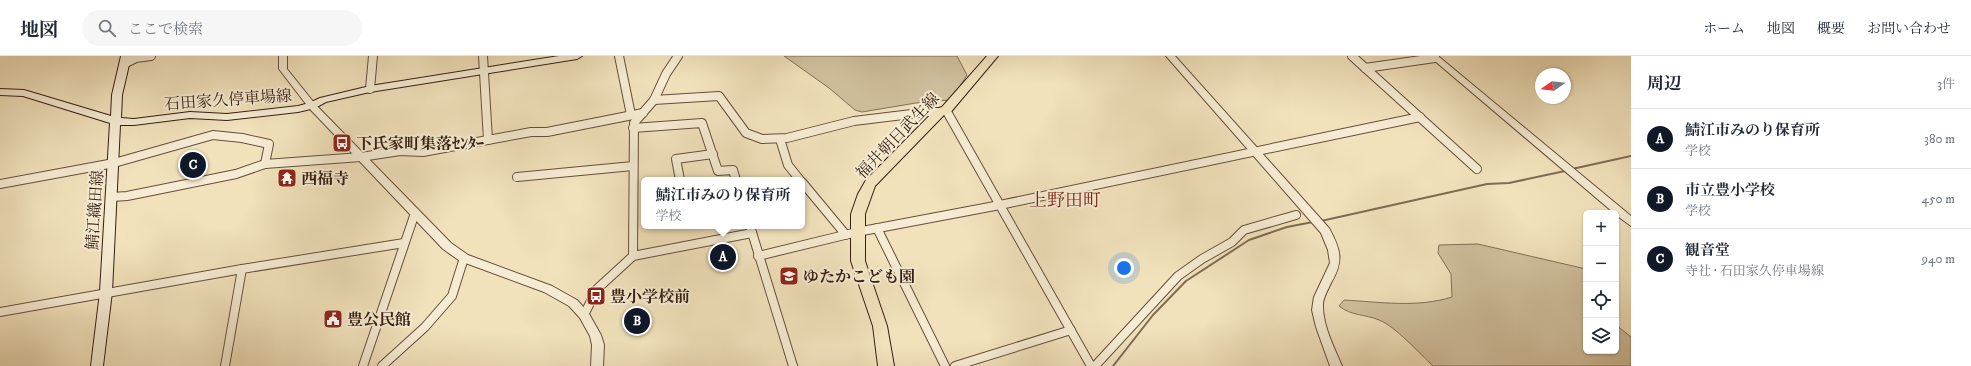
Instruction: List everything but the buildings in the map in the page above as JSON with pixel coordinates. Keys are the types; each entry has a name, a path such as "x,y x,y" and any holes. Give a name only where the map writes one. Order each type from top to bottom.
{"main road":[{"name":"石田家久停車場線","path":"0,92 24,93 116,121 134,122 190,115 227,117 312,106 323,100 370,89 577,56"},
{"name":"福井朝日武生線","path":"886,366 880,326 858,261 851,234 870,183 943,111 991,57"},
{"name":"鯖江織田線","path":"97,366 106,292 117,95 125,60"}],"street":[{"path":"125,60 151,56"},
{"path":"283,56 283,69 312,106 447,246 464,258 559,294 573,303 584,314 598,345 597,366"},
{"path":"370,89 373,56"},
{"path":"483,56 488,140"},
{"path":"619,56 630,115"},
{"path":"633,256 633,128 634,124 654,100 666,74 678,56"},
{"path":"1170,56 1325,231 1333,247 1335,258 1333,268 1319,293 1317,304 1320,319 1336,366"},
{"path":"1352,56 1477,169"},
{"path":"1365,68 1434,57 1631,222"},
{"path":"654,100 719,96 724,99 732,114 749,135 758,138 780,139 812,134 850,122 943,111 1000,205 1091,366"},
{"path":"112,197 127,196 236,174 265,164 361,156 400,151 423,152 531,132 547,132 643,113"},
{"path":"758,256 877,228 1000,205 1420,118"},
{"path":"633,128 702,123 718,171 733,170 735,177"},
{"path":"0,184 114,163 213,135 242,138 269,144 265,164"},
{"path":"780,139 788,165 798,177"},
{"path":"679,177 676,159 713,154"},
{"path":"517,178 633,166"},
{"path":"805,185 851,234"},
{"path":"363,366 415,213"},
{"path":"1095,366 1178,276 1202,259 1232,242 1244,230 1296,215"},
{"path":"877,228 945,366"},
{"path":"584,314 597,290 633,256 751,230 793,366"},
{"path":"0,312 106,292 404,243"},
{"path":"382,366 425,327 452,296 464,258"},
{"path":"225,366 242,269"},
{"path":"955,366 1071,330"}],"shaded area":[{"path":"784,56 957,56 967,75 955,94 949,100 916,103 862,112 855,110 829,88"},
{"path":"1478,244 1583,268 1583,354 1619,354 1619,327 1631,337 1631,366 1433,366 1400,334 1385,323 1374,318 1348,312 1339,306 1344,300 1412,303 1452,297 1451,274 1438,253 1439,245"}],"waterway":[{"path":"1572,169 1631,156"},
{"path":"1321,221 1487,184 1509,183 1565,171"},
{"path":"1113,366 1153,315 1186,281 1249,240 1287,227 1313,222"}],"place":[{"name":"下氏家町集落ｾﾝﾀｰ","path":"342,143"},
{"name":"観音堂","path":"193,165"},
{"name":"西福寺","path":"287,178"},
{"name":"鯖江市みのり保育所","path":"723,257"},
{"name":"ゆたかこども園","path":"789,276"},
{"name":"豊小学校前","path":"596,296"},
{"name":"豊公民館","path":"333,319"},
{"name":"市立豊小学校","path":"637,321"}],"district":[{"name":"上野田町","path":"1065,200"}]}
